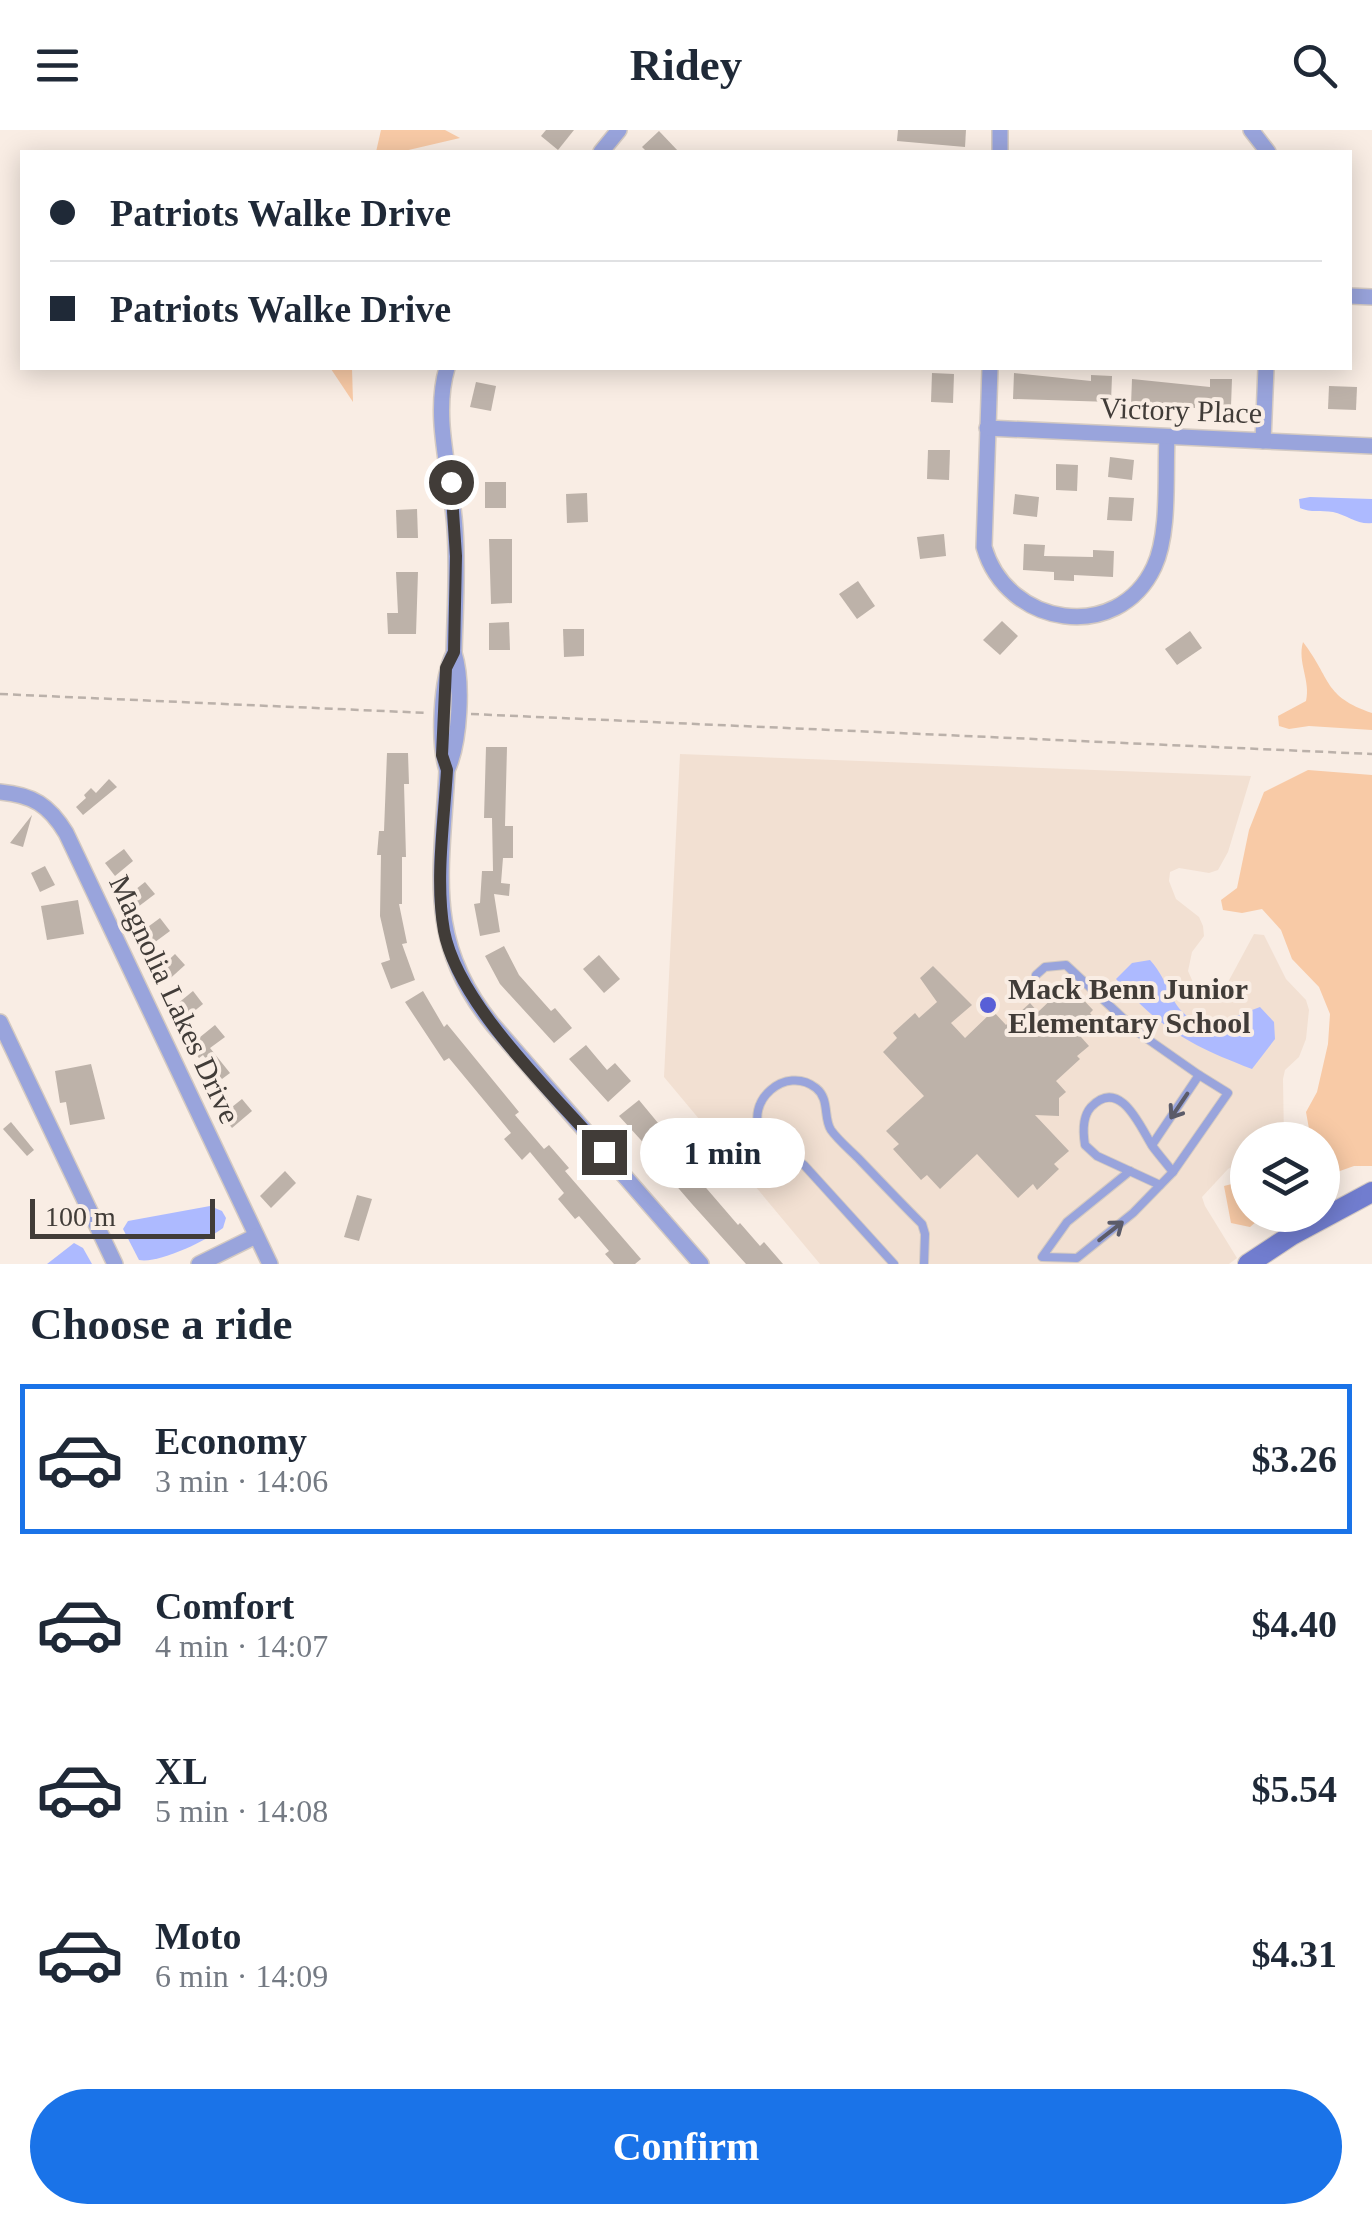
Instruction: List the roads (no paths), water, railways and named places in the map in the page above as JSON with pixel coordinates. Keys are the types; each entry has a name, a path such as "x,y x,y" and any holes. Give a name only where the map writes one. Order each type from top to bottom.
{"main road":[{"path":"1248,1264 1372,1192"}],"street":[{"path":"602,150 619,130"},
{"path":"447,370 442,403 456,529 454,652 459,668 450,714 454,756 447,770 442,912 456,969 477,1005 701,1264"},
{"path":"990,370 982,530 988,562 1004,588 1017,600 1050,614 1084,616 1114,607 1130,598 1153,570 1163,530 1168,437"},
{"path":"1263,441 1266,370"},
{"name":"Victory Place","path":"987,428 1372,446"},
{"name":"Magnolia Lakes Drive","path":"0,792 21,794 41,802 66,833 270,1264"},
{"path":"0,1022 115,1264"},
{"path":"199,1264 256,1236"}],"lane":[{"path":"1036,975 1045,967 1066,965 1140,1033 1228,1093 1173,1172 1134,1213 1077,1258 1042,1256"},
{"path":"1152,1145 1199,1075"},
{"path":"894,1264 804,1165 773,1148 762,1136 757,1109 765,1094 777,1084 790,1081 816,1088 823,1098 829,1128 922,1224 926,1234 924,1264"},
{"path":"1160,1185 1097,1156 1085,1146 1084,1121 1090,1108 1101,1101 1126,1104 1173,1172"},
{"path":"1030,1264 1042,1256 1067,1222 1130,1171"}],"water":[{"path":"1299,499 1372,499 1372,523 1300,508"},
{"path":"1150,960 1184,1014 1207,1027 1260,1007 1274,1022 1275,1039 1252,1069 1177,1034 1147,1011 1116,979 1132,963"},
{"path":"210,1206 222,1211 226,1218 223,1228 158,1259 139,1260 123,1229 128,1221"},
{"path":"74,1243 83,1248 92,1264 47,1264"}],"place":[{"name":"Mack Benn Junior Elementary School","path":"988,1005"}]}
